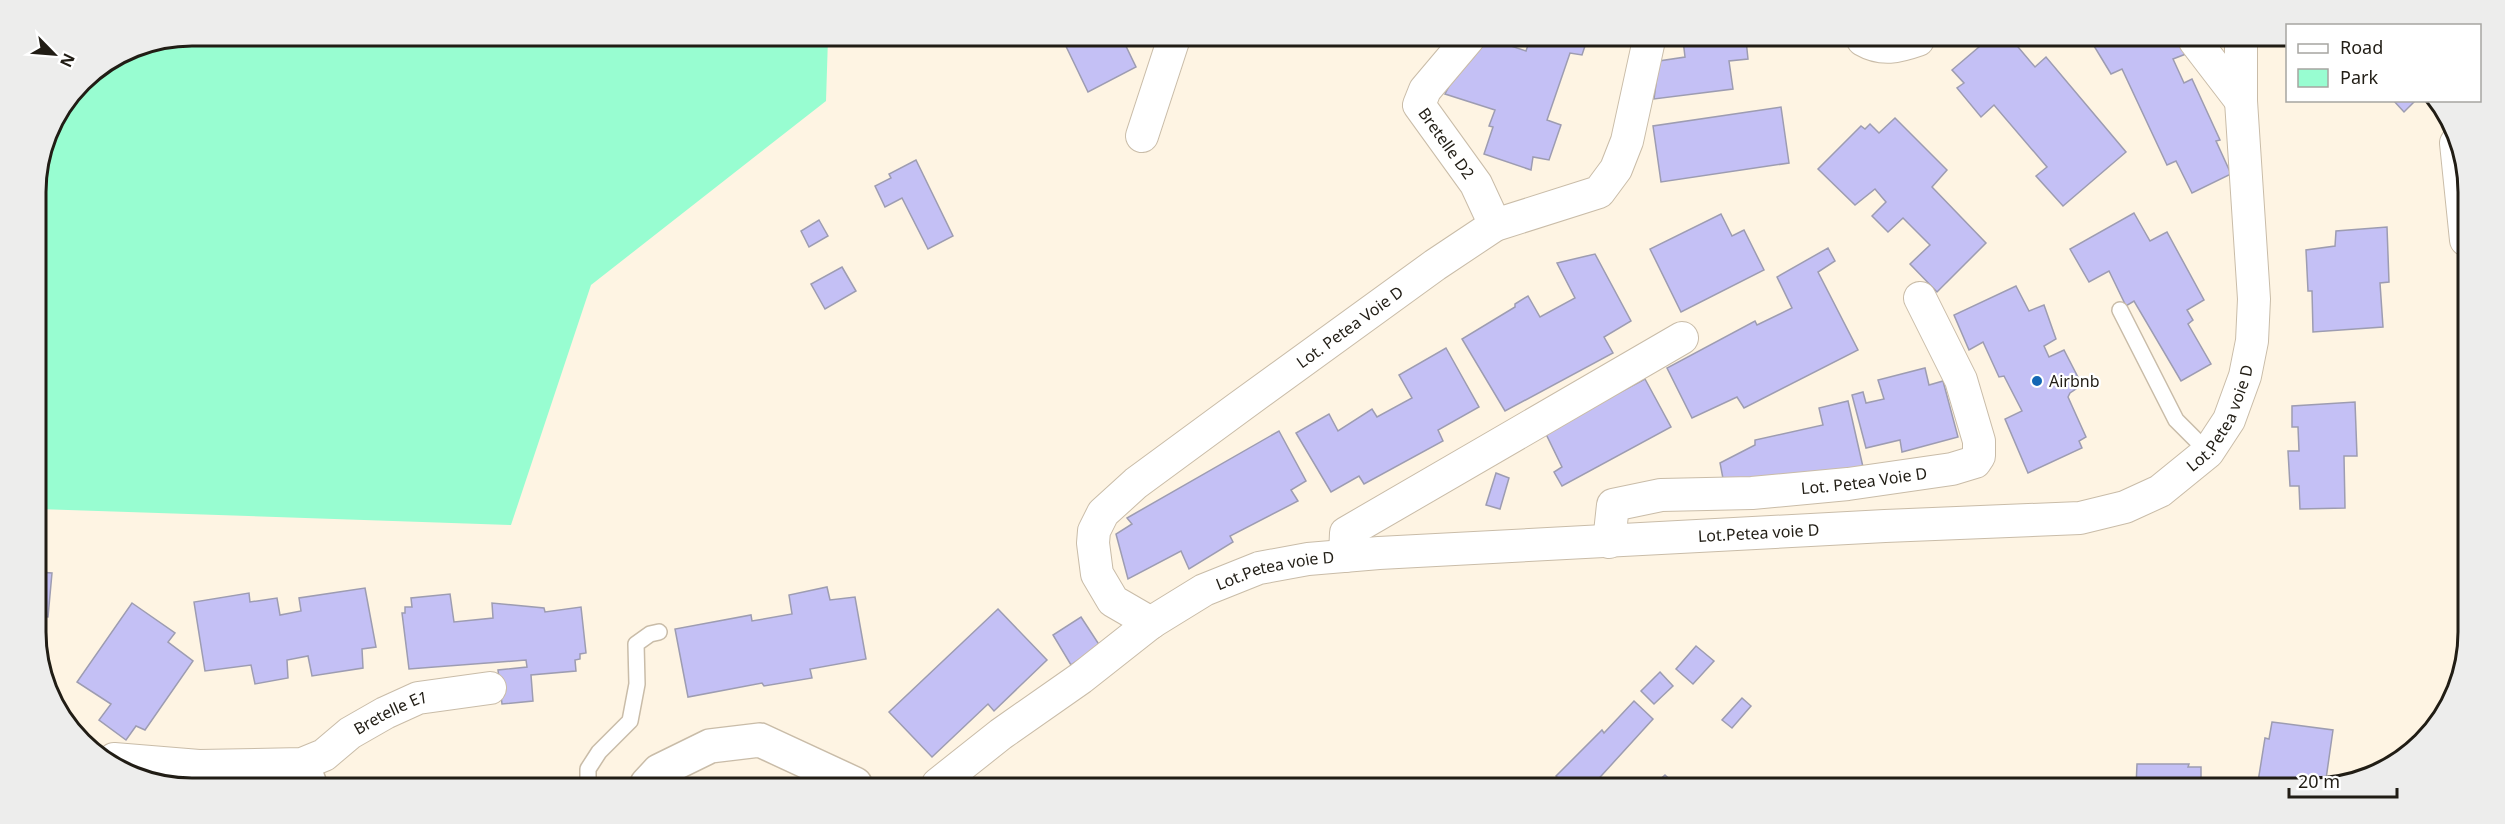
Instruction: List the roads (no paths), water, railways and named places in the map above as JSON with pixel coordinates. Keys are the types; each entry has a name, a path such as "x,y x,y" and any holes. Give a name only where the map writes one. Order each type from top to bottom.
{"main road":[{"path":"653,778 659,771 710,746 760,740 841,778"}],"street":[{"path":"1142,136 1171,46"},
{"name":"Bretelle D2","path":"1462,46 1425,90 1419,105 1476,184 1496,225"},
{"name":"Lot. Petea Voie D","path":"1151,623 1113,601 1097,574 1093,543 1095,531 1103,513 1136,483 1219,422 1435,265 1496,225 1599,192 1616,169 1627,141 1647,46"},
{"path":"1873,46 1876,48 1902,46"},
{"path":"2199,46 2241,101"},
{"name":"Lot.Petea voie D","path":"946,778 1001,734 1082,678 1151,623 1204,590 1259,568 1308,559 1345,556 1886,526 2080,518 2125,507 2160,491 2208,452 2229,420 2245,376 2252,341 2254,299 2241,101 2241,46"},
{"name":"Lot. Petea Voie D","path":"1609,542 1612,505 1661,495 1752,493 1848,484 1953,469 1975,462 1979,456 1979,441 1961,380 1920,298"},
{"path":"1345,556 1346,533 1682,338"},
{"name":"Bretelle E1","path":"124,760 311,773 324,755 350,733 385,713 418,698 490,688"}],"lane":[{"path":"2120,310 2176,420 2208,452"},
{"path":"588,778 588,769 599,752 630,721 637,684 636,644 651,634 659,632"}],"place":[{"name":"Airbnb","path":"2037,381"}]}
